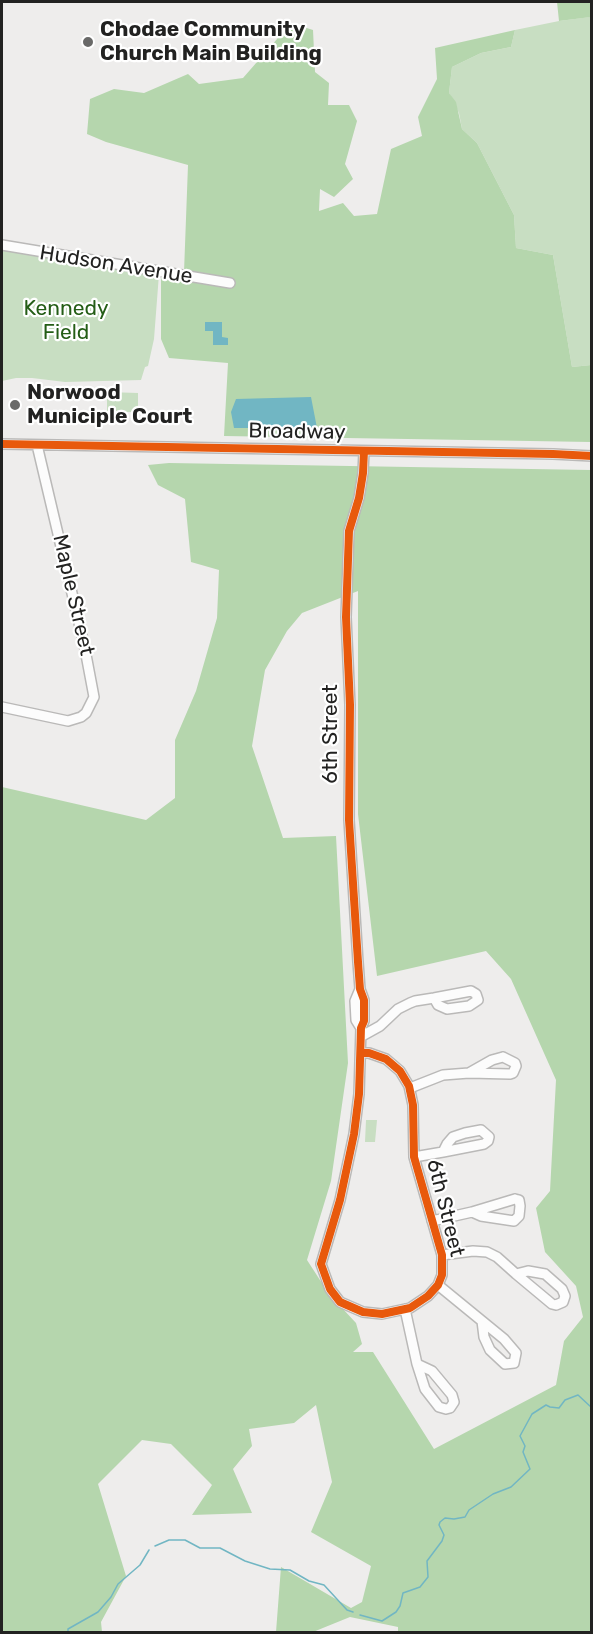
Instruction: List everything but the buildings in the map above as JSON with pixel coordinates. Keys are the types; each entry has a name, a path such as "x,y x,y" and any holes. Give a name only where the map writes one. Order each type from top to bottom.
{"street":[{"name":"Hudson Avenue","path":"2,246 230,283"},
{"name":"Broadway","path":"2,444 591,456"},
{"name":"Maple Street","path":"2,707 58,720 74,720 86,713 93,703 94,690 37,445"},
{"name":"6th Street","path":"364,452 359,498 349,531 346,617 350,705 349,820 364,1021 361,1032 359,1094 354,1134 346,1174 322,1259 322,1269 330,1289 348,1306 372,1314 405,1309 423,1301 438,1285 442,1271 442,1255 414,1157 413,1105 410,1088"},
{"path":"361,1032 380,1026 406,1004 434,998"},
{"path":"361,1053 369,1053 386,1059 400,1071 410,1088 443,1075 469,1073"},
{"path":"414,1157 443,1152"},
{"path":"432,1221 510,1200 518,1199 520,1202 519,1216 514,1221 481,1216 472,1212"},
{"path":"442,1255 473,1251 487,1252 497,1257 516,1274 552,1304 560,1304 565,1299 562,1288 545,1274 533,1270 516,1274"},
{"path":"438,1285 482,1321 504,1339 516,1353 514,1363 505,1364 490,1350 484,1337 482,1321"},
{"path":"405,1309 417,1364 425,1389 439,1407 450,1408 454,1402 452,1395 432,1371 417,1364"}],"green space":[{"path":"557,2 591,2 591,17 559,21"},
{"path":"590,17 591,365 572,367 553,255 516,248 514,215 477,143 462,129 459,113 449,93 452,67 481,53 511,47 515,30"},
{"path":"291,23 313,30 315,72 329,83 328,105 349,105 357,121 345,164 353,179 334,197 320,189 319,211 343,203 354,216 377,214 391,149 422,136 418,117 437,79 435,48 515,30 511,47 481,53 452,67 449,93 456,102 462,129 477,143 514,215 516,248 553,255 572,367 591,365 591,442 224,436 228,363 169,358 161,339 161,278 184,272 188,165 106,142 87,134 90,99 114,89 144,93 188,74 199,84 243,78"},
{"name":"Kennedy Field","path":"2,248 159,274 154,339 148,366 145,367 141,380 65,382 16,378 2,381"},
{"path":"107,392 138,393 138,412 107,412"},
{"path":"169,463 591,470 591,1632 398,1632 398,1627 350,1617 313,1632 276,1632 281,1567 351,1608 362,1602 371,1566 311,1532 332,1482 316,1405 294,1423 249,1429 252,1446 233,1469 252,1513 192,1515 212,1485 171,1444 142,1440 98,1484 126,1576 101,1622 102,1632 2,1632 2,787 146,820 175,798 175,740 196,691 217,618 219,570 191,562 185,499 158,485 148,465","holes":["358,591 358,814 377,976 486,951 511,979 556,1080 550,1191 536,1208 545,1252 576,1286 583,1317 564,1341 556,1385 434,1449 373,1352 353,1352 362,1344 356,1323 329,1294 307,1260 331,1181 348,1063 336,836 283,838 252,746 265,670 287,631 302,613"]},
{"path":"366,1120 377,1120 375,1142 365,1142"}],"water":[{"path":"205,322 222,322 222,337 228,338 228,345 213,345 213,331 205,331"},
{"path":"311,397 317,428 234,428 231,412 236,399"}],"waterway":[{"path":"360,1615 382,1621 396,1612 403,1593 420,1587 428,1577 427,1561 444,1535 439,1525 440,1522 445,1518 465,1517 469,1510 493,1494 511,1487 530,1469 523,1452 525,1446 520,1436 532,1414 546,1405 559,1408 565,1400 578,1395 592,1408"},
{"path":"155,1546 169,1540 185,1540 200,1548 220,1548 245,1561 270,1569 290,1570 309,1581 324,1585 347,1610 353,1612"},
{"path":"68,1632 68,1629 98,1612 111,1597 118,1584 140,1565 149,1550"}],"cycle path":[{"path":"2,444 592,456"},
{"path":"361,1053 369,1053 386,1059 400,1071 409,1086 413,1105 414,1157 442,1255 442,1275 438,1285 428,1296 410,1308 382,1314 363,1312 340,1302 330,1289 321,1264 340,1200 354,1134 359,1094 361,1028 364,1021 349,820 350,705 346,617 349,531 359,498 364,451"}],"place":[{"name":"Chodae Community Church Main Building","path":"88,42"},
{"name":"Norwood Municiple Court","path":"15,405"}]}
